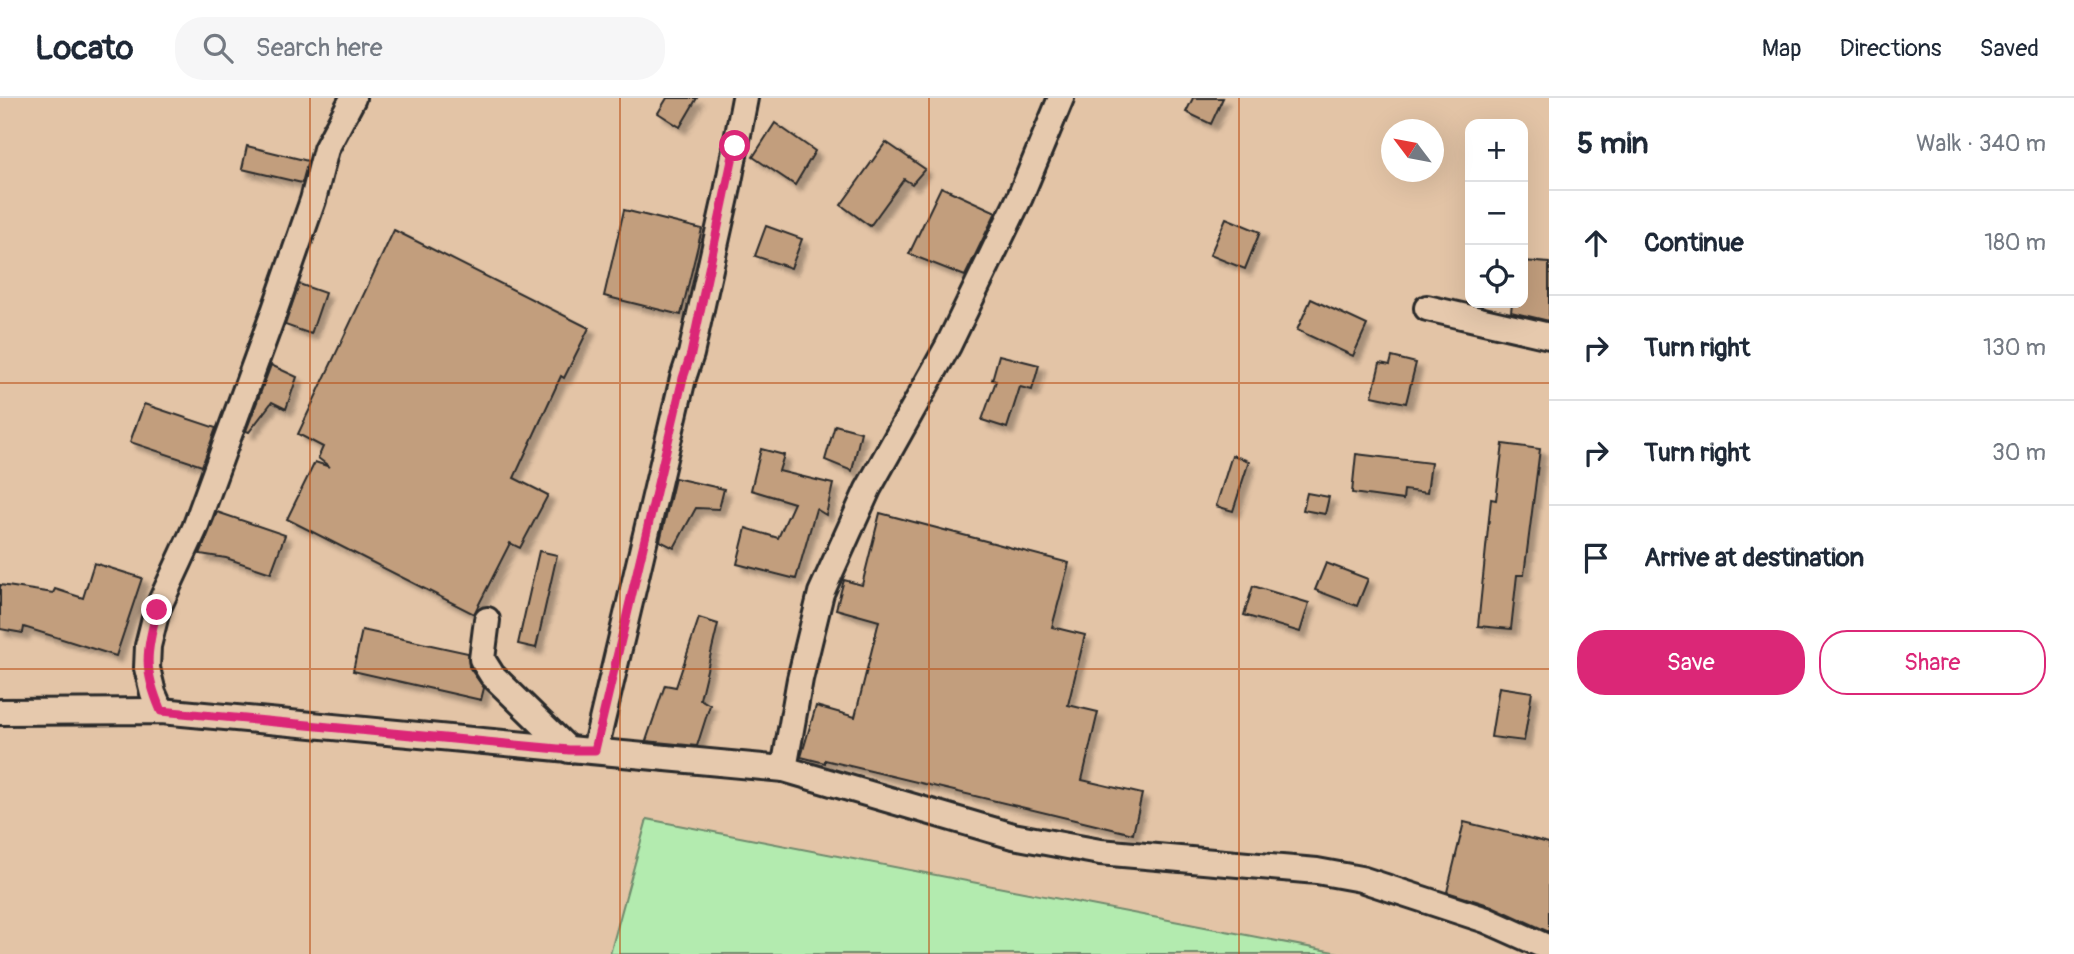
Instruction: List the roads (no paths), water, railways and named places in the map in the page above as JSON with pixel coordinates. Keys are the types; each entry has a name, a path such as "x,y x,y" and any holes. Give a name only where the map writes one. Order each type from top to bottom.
{"street":[{"path":"161,711 147,668 148,646 157,610 191,538 274,312 313,200 326,149 353,98"},
{"path":"595,750 683,378 691,354 745,98"},
{"path":"784,769 800,679 821,593 868,489 948,345 1020,197 1061,98"},
{"path":"1427,308 1549,335"},
{"path":"487,620 482,659 492,675 569,750"},
{"path":"0,712 161,711 784,769 1013,836 1100,852 1317,871 1362,879 1486,920 1549,948"}]}
